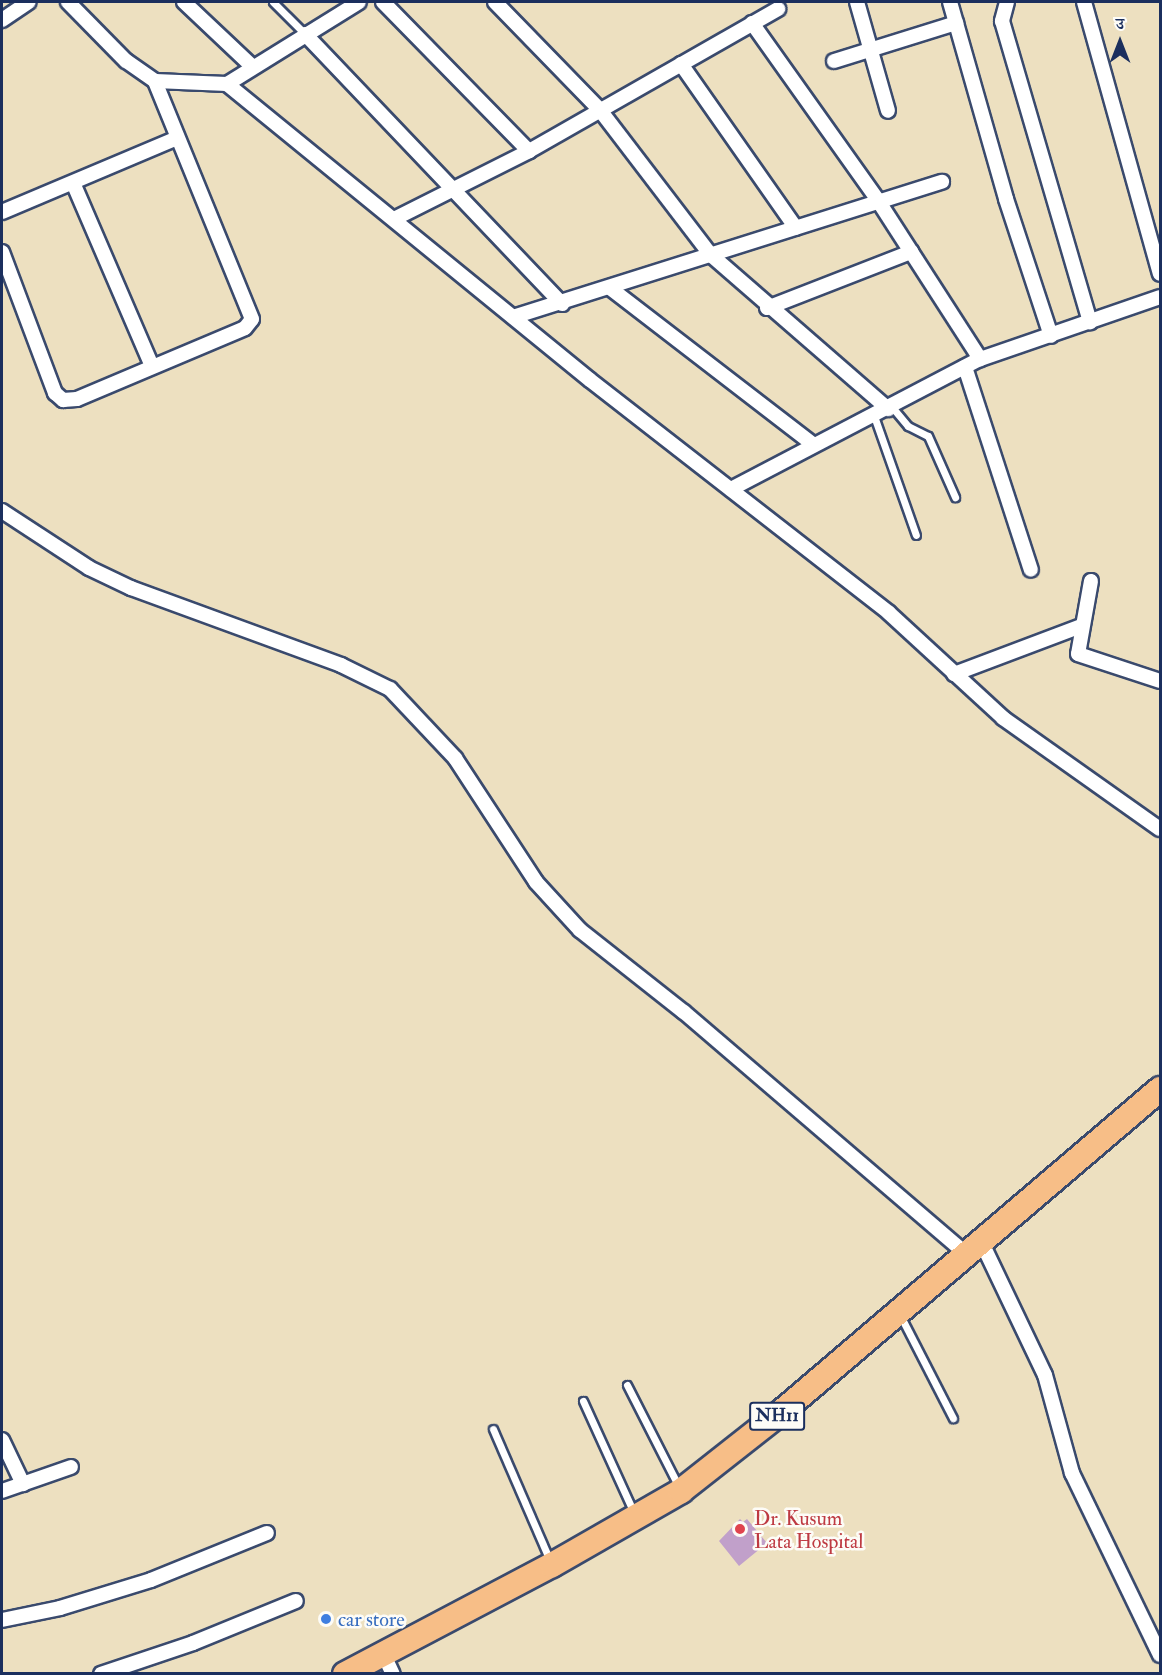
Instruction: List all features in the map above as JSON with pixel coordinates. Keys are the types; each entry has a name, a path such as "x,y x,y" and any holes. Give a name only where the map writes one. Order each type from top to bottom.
{"highway":[{"name":"NH11","path":"345,1674 388,1663 552,1565 637,1519 681,1491 898,1313 1161,1089"}],"street":[{"path":"2,20 29,2"},
{"path":"68,2 126,61 155,81 227,84 513,317 888,613 1003,718 1161,829"},
{"path":"184,2 252,66"},
{"path":"227,84 252,66 359,2"},
{"path":"383,2 529,151"},
{"path":"495,2 600,110 711,255 767,308 890,408"},
{"path":"857,2 888,111"},
{"path":"950,2 1006,199 1051,336"},
{"path":"1007,2 1002,21 1090,322"},
{"path":"1084,2 1161,274"},
{"path":"394,219 529,151 778,9"},
{"path":"752,23 879,202 980,359"},
{"path":"834,61 956,23"},
{"path":"305,34 562,304"},
{"path":"681,64 796,228"},
{"path":"2,252 59,398 77,399 245,328 252,318 155,81"},
{"path":"2,212 74,185 177,138"},
{"path":"513,317 562,304 942,182"},
{"path":"74,185 152,366"},
{"path":"767,308 911,252"},
{"path":"610,288 814,445"},
{"path":"731,489 980,359 1161,297"},
{"path":"965,368 1030,570"},
{"path":"2,512 90,568 130,588 341,665 390,689 455,758 536,882 580,930 973,1247 1045,1375 1072,1473 1157,1640 1161,1655"},
{"path":"1091,581 1077,646 1080,656 1161,681"},
{"path":"954,674 1081,626"},
{"path":"2,1440 23,1484"},
{"path":"2,1491 71,1467"},
{"path":"2,1620 60,1608 151,1580 267,1533"},
{"path":"101,1674 194,1643 296,1601"}],"lane":[{"path":"273,2 305,34"},
{"path":"890,408 908,426 928,436 955,497"},
{"path":"874,416 916,535"},
{"path":"898,1313 953,1418"},
{"path":"627,1384 681,1491"},
{"path":"583,1401 637,1519"},
{"path":"493,1429 552,1565"}],"building":[{"path":"740,1519 743,1522 747,1519 767,1543 739,1566 719,1541"}],"place":[{"name":"Dr. Kusum Lata Hospital","path":"740,1529"},
{"name":"car store","path":"326,1619"}]}
